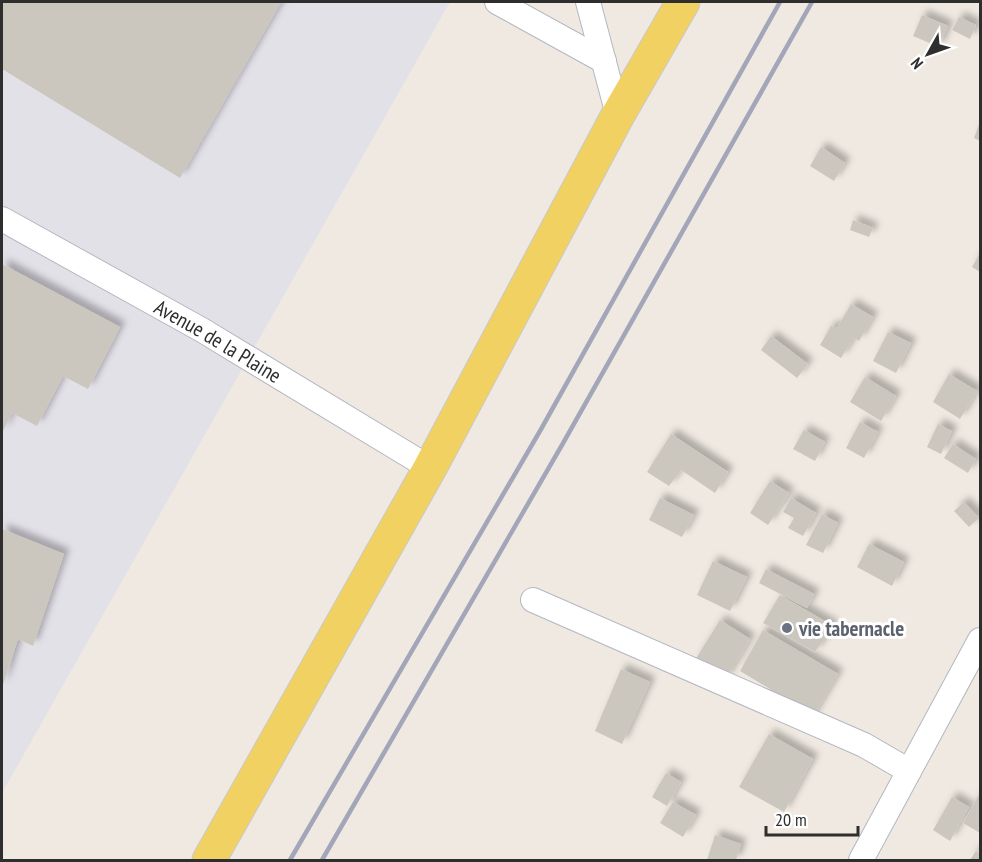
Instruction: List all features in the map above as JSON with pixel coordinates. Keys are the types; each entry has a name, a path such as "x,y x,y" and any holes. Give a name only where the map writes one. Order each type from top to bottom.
{"main road":[{"path":"209,861 430,468 618,115 683,2"}],"street":[{"path":"497,2 604,61"},
{"path":"588,2 618,115"},
{"name":"Avenue de la Plaine","path":"2,219 202,330 430,468"},
{"path":"533,600 864,745 909,771"},
{"path":"861,861 981,640"}],"shaded area":[{"path":"2,2 450,2 2,793"}],"building":[{"path":"2,2 281,2 180,178 2,69"},
{"path":"922,15 948,26 939,47 913,36"},
{"path":"959,17 976,25 970,39 952,30"},
{"path":"980,122 980,141 974,138"},
{"path":"821,147 845,163 834,181 810,166"},
{"path":"853,220 873,228 869,237 850,230"},
{"path":"980,253 980,272 972,267"},
{"path":"2,264 120,327 88,389 63,376 37,426 12,413 2,433"},
{"path":"851,304 873,317 859,341 846,333 853,339 841,358 820,345 831,326 837,328"},
{"path":"888,332 911,343 896,373 873,361"},
{"path":"771,336 808,364 797,378 761,350"},
{"path":"949,374 977,391 960,419 933,402"},
{"path":"865,377 896,396 881,421 850,402"},
{"path":"860,422 878,432 864,458 846,448"},
{"path":"938,424 952,431 941,454 927,447"},
{"path":"804,430 825,442 815,461 793,449"},
{"path":"671,434 728,472 715,493 681,470 669,486 647,472"},
{"path":"953,444 976,459 968,473 944,458"},
{"path":"770,481 789,493 768,525 750,513"},
{"path":"660,498 694,515 682,537 649,520"},
{"path":"791,498 816,513 803,536 788,528 794,518 783,512"},
{"path":"964,502 979,518 969,527 954,511"},
{"path":"822,514 838,523 823,553 806,545"},
{"path":"2,529 64,554 33,646 18,639 2,688"},
{"path":"869,544 904,562 892,586 857,567"},
{"path":"713,561 747,577 730,611 697,595"},
{"path":"766,569 814,594 807,608 759,583"},
{"path":"780,595 833,626 815,652 763,623"},
{"path":"720,620 750,639 726,679 695,660"},
{"path":"763,630 838,674 810,721 767,695 770,689 740,671"},
{"path":"621,669 650,682 622,744 595,731"},
{"path":"769,734 813,759 784,812 739,787"},
{"path":"666,773 681,782 667,806 652,797"},
{"path":"980,793 980,833 963,823"},
{"path":"952,797 969,807 950,841 933,830"},
{"path":"673,802 696,815 683,837 660,823"},
{"path":"715,835 741,844 736,860 707,860"},
{"path":"976,851 980,854 980,860 970,860"}],"railway":[{"path":"290,860 540,431 780,2"},
{"path":"322,860 562,445 812,2"}],"place":[{"name":"vie tabernacle","path":"787,628"}]}
